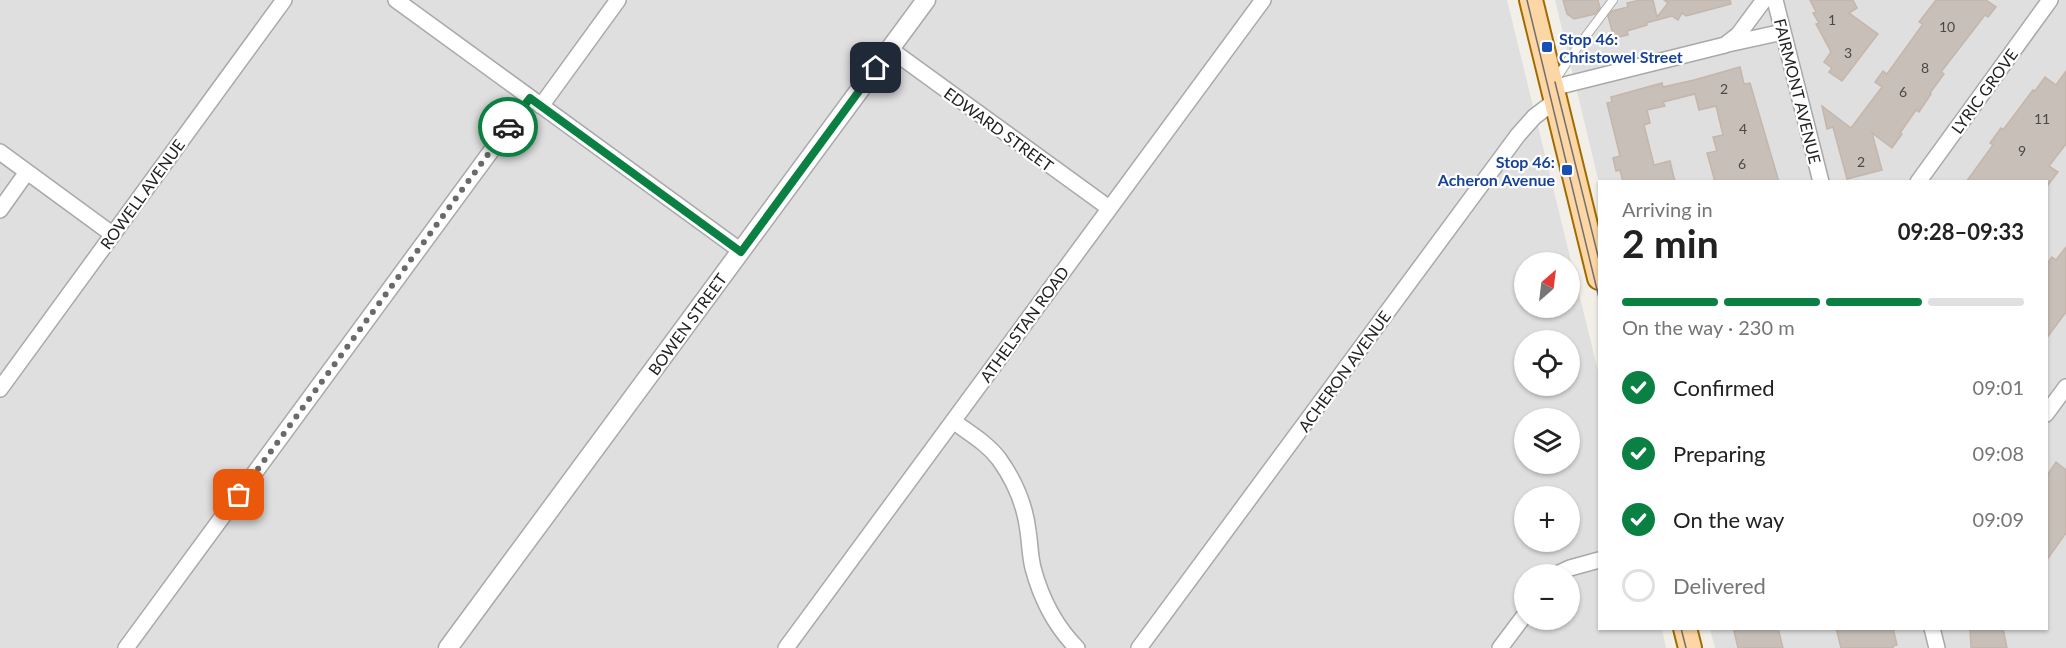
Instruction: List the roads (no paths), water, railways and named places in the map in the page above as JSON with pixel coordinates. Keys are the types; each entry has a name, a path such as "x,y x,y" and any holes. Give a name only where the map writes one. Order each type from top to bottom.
{"main road":[{"path":"1532,0 1598,274"},
{"path":"1685,630 1689,648"}],"street":[{"name":"ROWELL AVENUE","path":"0,389 284,0"},
{"path":"396,0 741,252"},
{"path":"126,648 536,102 618,0"},
{"name":"BOWEN STREET","path":"448,648 926,0"},
{"name":"ATHELSTAN ROAD","path":"786,648 1263,0"},
{"path":"1725,45 1738,35 1764,0"},
{"name":"FAIRMONT AVENUE","path":"1775,0 1820,180"},
{"name":"LYRIC GROVE","path":"1919,180 2050,0"},
{"path":"1553,92 1725,45 1783,32"},
{"name":"EDWARD STREET","path":"890,49 1109,208"},
{"name":"ACHERON AVENUE","path":"1139,648 1518,135 1553,92"},
{"path":"0,152 112,234"},
{"path":"0,210 27,172"},
{"path":"2048,411 2066,387"},
{"path":"953,421 990,449 1007,471 1025,514 1033,567 1045,602 1063,632 1077,648"},
{"path":"1580,565 1598,560"},
{"path":"1500,648 1514,629"},
{"path":"1932,630 1937,648"}],"lane":[{"path":"1553,92 1571,56 1613,0"}],"tram line":[{"path":"1527,0 1598,294"},
{"path":"1555,82 1598,256"},
{"path":"1682,630 1686,648"}],"place":[{"name":"Stop 46: Christowel Street","path":"1547,47"},
{"name":"Stop 46: Acheron Avenue","path":"1567,170"}]}
